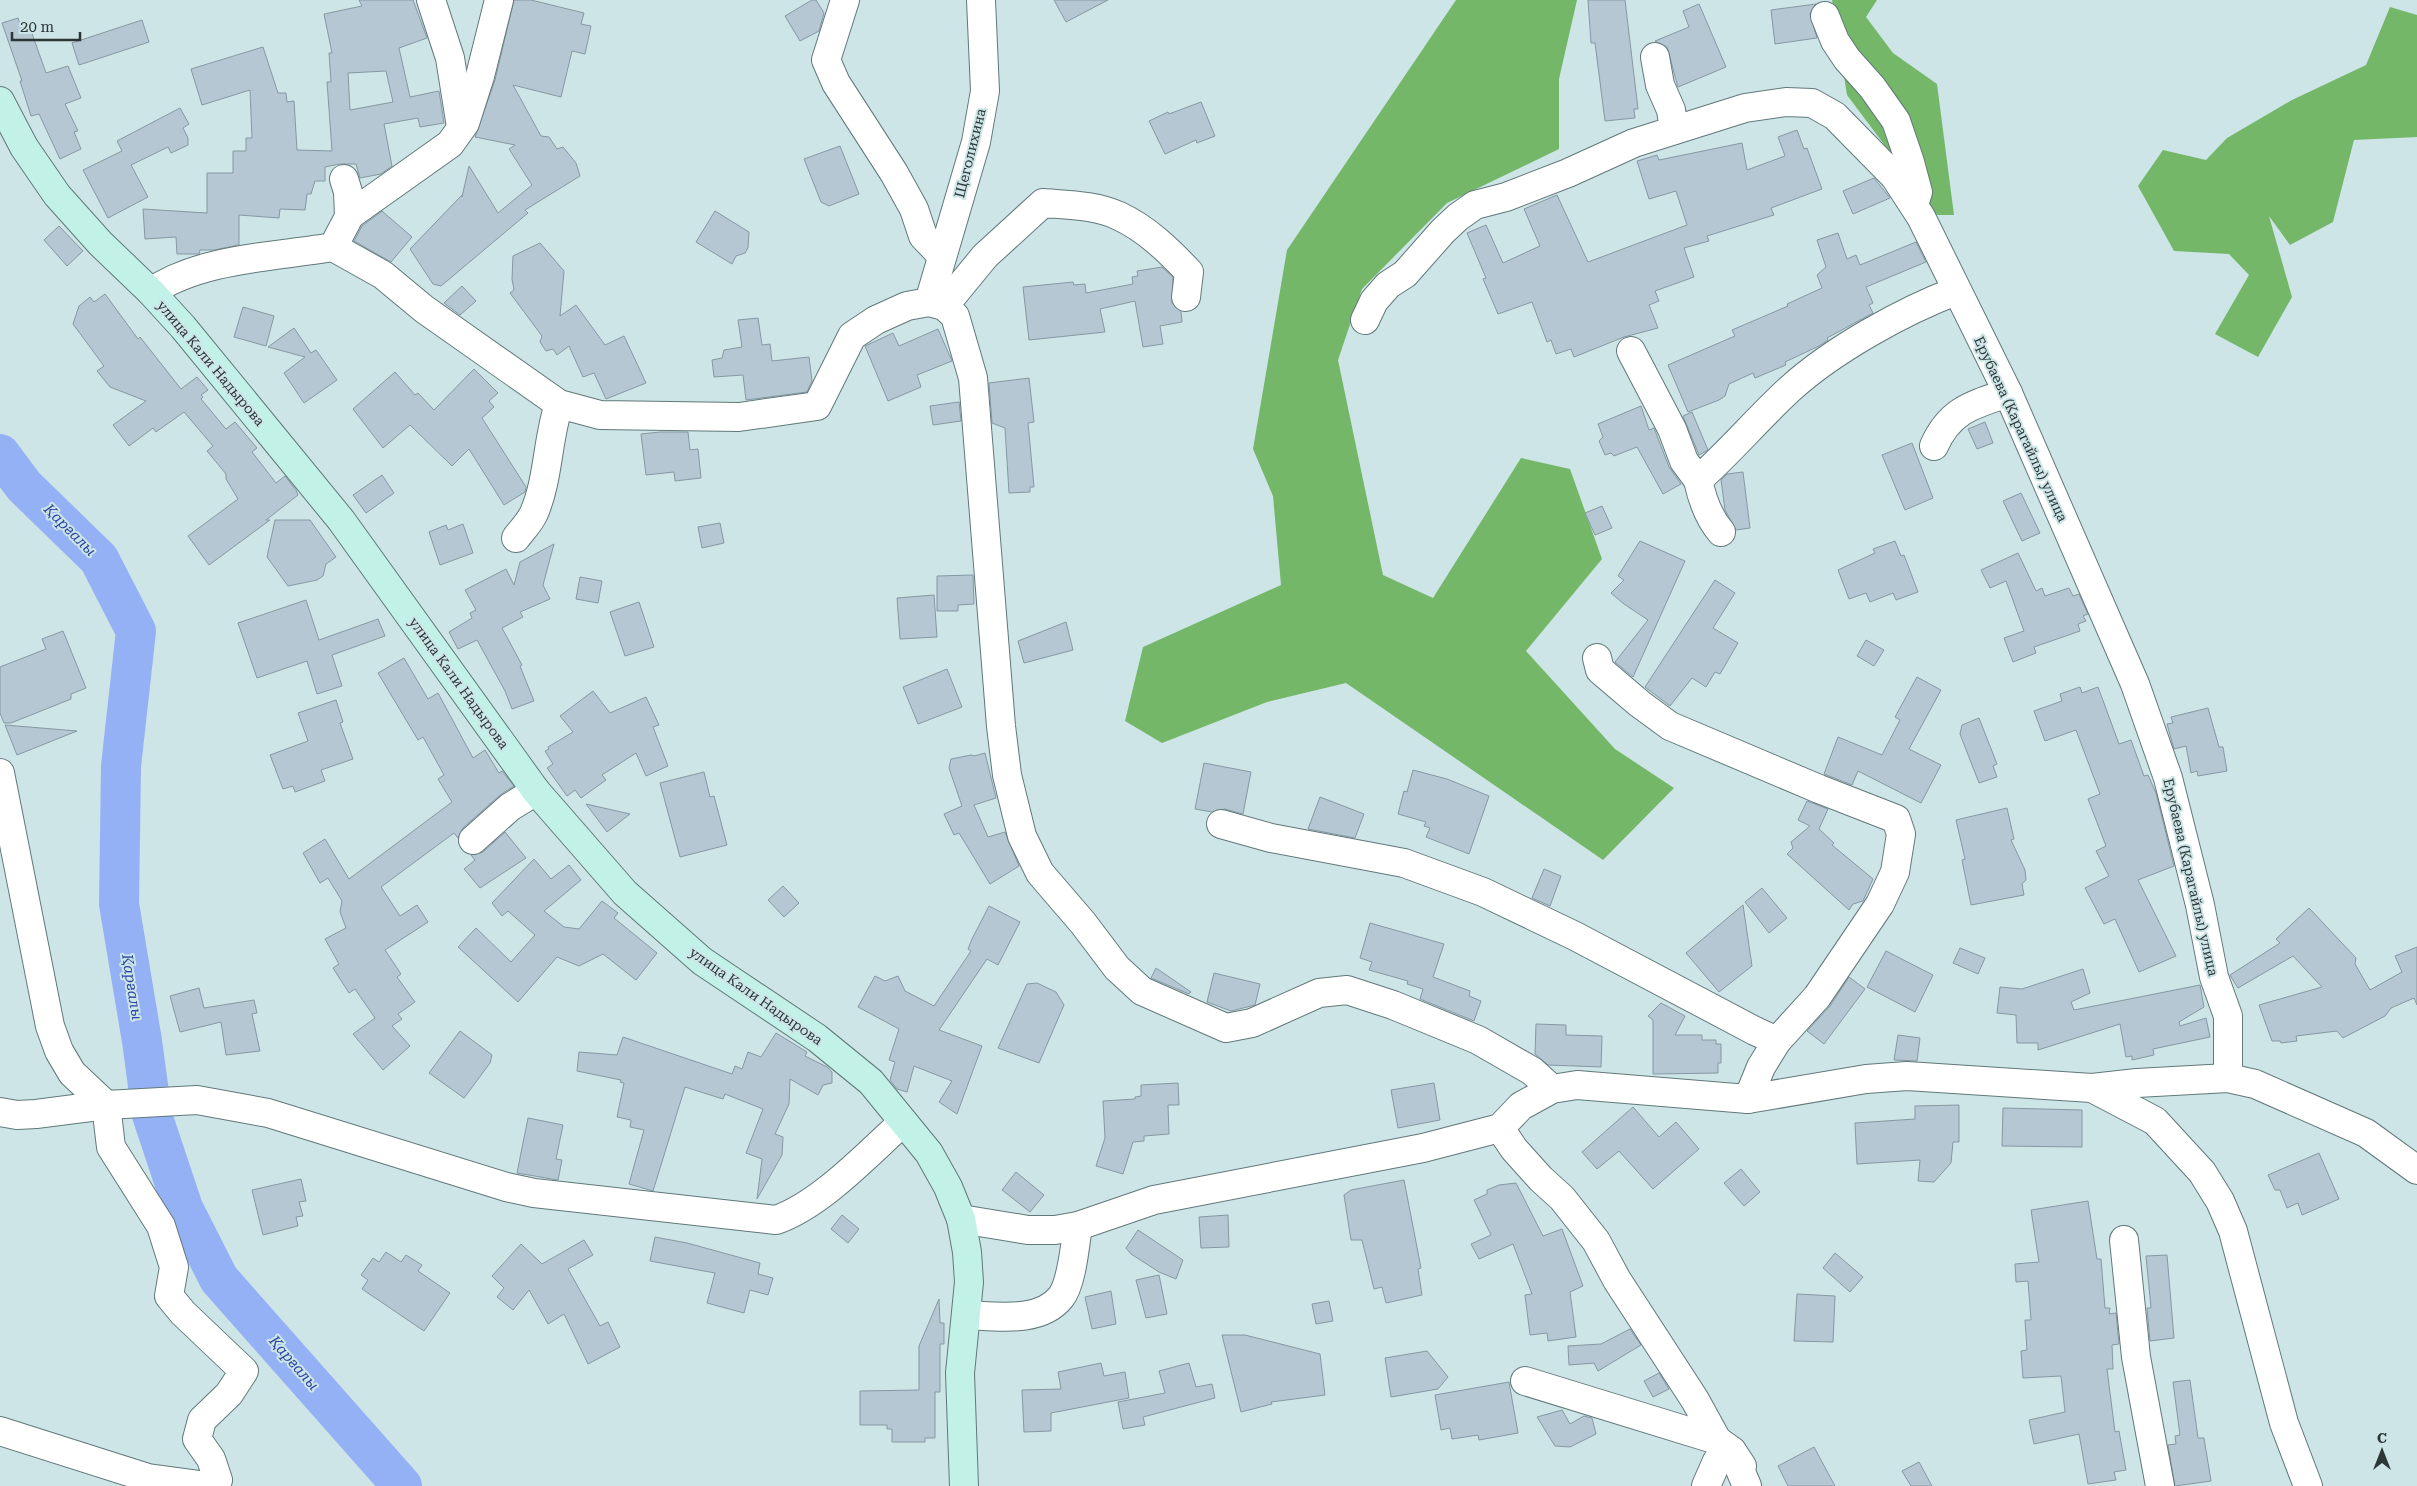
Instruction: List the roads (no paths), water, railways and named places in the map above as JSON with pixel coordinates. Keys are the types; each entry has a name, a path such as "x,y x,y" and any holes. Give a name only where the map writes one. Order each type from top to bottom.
{"street":[{"path":"431,0 450,58 461,129"},
{"path":"332,247 349,216 450,144 461,129 465,123 480,76 499,0"},
{"path":"845,0 826,60 836,83 894,173 914,209 923,236 942,256"},
{"name":"Щеголихина","path":"936,304 942,256 976,142 985,91 981,0"},
{"path":"1825,16 1835,41 1896,122 1918,192 1914,206"},
{"path":"1656,57 1660,85 1671,110 1674,130"},
{"name":"улица Кали Надырова","path":"0,101 24,147 57,195 100,243 151,292 341,520 536,791 626,893 663,928 702,961 817,1038 871,1082 928,1153 948,1187 961,1218 969,1282 960,1373 964,1486"},
{"name":"Ерубаева (Карагайлы) улица","path":"1365,320 1374,301 1388,284 1405,274 1458,216 1475,205 1506,197 1568,173 1634,143 1745,108 1786,102 1812,103 1834,116 1895,178 1914,206 2008,393 2135,684 2168,778 2200,905 2214,977 2228,1016 2228,1078"},
{"path":"344,179 348,192 349,216"},
{"path":"936,304 1043,203 1084,206 1119,216 1163,245 1189,272 1186,296"},
{"path":"151,292 165,283 198,269 332,247 383,275 424,309 559,404 600,414 739,417 817,406 852,336 907,306 936,304 955,316 973,378 1001,726 1007,775 1022,836 1040,873 1083,923 1117,968 1142,991 1200,1018 1226,1028 1252,1023 1319,993 1347,990 1392,1005 1478,1040 1532,1071 1552,1089"},
{"path":"1698,480 1792,388 1834,357 1881,327 1936,298 1956,291"},
{"path":"1631,351 1672,429 1684,461 1698,480 1702,498 1713,524 1721,532"},
{"path":"1934,446 1942,430 1957,413 2008,393"},
{"path":"516,538 534,515 545,483 552,427 559,404"},
{"path":"1597,658 1600,670 1640,704 1670,726 1818,789 1896,819 1901,834 1895,872 1880,904 1817,997 1777,1041 1761,1067 1748,1099"},
{"path":"0,773 50,1026 59,1051 72,1073 106,1105 111,1147 161,1226 174,1267 170,1296 184,1313 244,1371 229,1394 202,1420 197,1439 211,1459 218,1480 214,1486"},
{"path":"473,840 510,807 536,791"},
{"path":"1221,824 1271,838 1404,863 1483,892 1575,936 1777,1041"},
{"path":"961,1218 1028,1230 1054,1230 1078,1226 1154,1200 1423,1148 1500,1128 1521,1106 1552,1089 1576,1085 1748,1099 1866,1080 1907,1076 2092,1088 2137,1083 2228,1078 2255,1084 2366,1133 2417,1170"},
{"path":"2092,1088 2155,1121 2202,1172 2220,1201 2233,1230 2284,1422 2308,1486"},
{"path":"0,1112 17,1115 36,1114 106,1105 197,1100 268,1113 506,1187 534,1193 776,1220 789,1216 844,1175 903,1122"},
{"path":"1500,1128 1514,1149 1541,1179 1562,1198 1596,1241 1618,1280 1695,1400 1725,1445 1756,1486"},
{"path":"966,1315 1012,1316 1032,1314 1049,1307 1062,1297 1068,1280 1078,1226"},
{"path":"2124,1240 2136,1357 2160,1486"},
{"path":"1524,1381 1725,1445 1747,1486"},
{"path":"0,1431 148,1478 207,1486"},
{"path":"1706,1486 1725,1445"}],"waterway":[{"name":"Қарғалы","path":"0,454 24,486 99,559 136,631 121,766 119,904 142,1041 152,1115 183,1208 219,1279 402,1486"}]}
